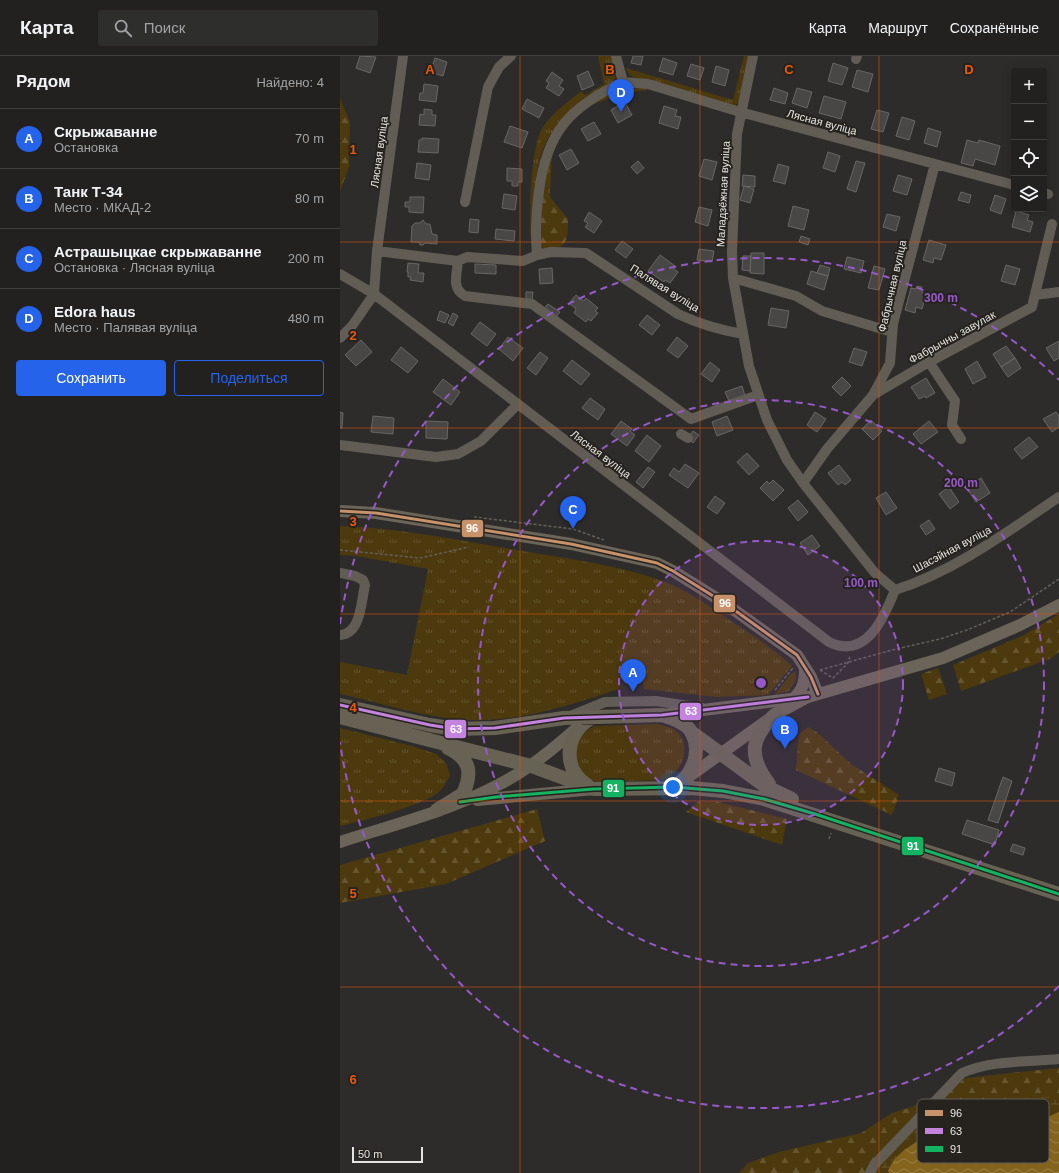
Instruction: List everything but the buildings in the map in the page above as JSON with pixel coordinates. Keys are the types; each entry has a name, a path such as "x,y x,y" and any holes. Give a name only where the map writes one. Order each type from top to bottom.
{"highway":[{"path":"340,705 455,729 495,728 564,718 662,715 674,719 775,793 1059,886"},
{"path":"775,793 759,771 754,756 755,742 759,731 776,714"},
{"path":"594,716 581,724 572,737 568,752 572,768 580,781 594,789"},
{"path":"340,717 531,766 594,789 674,788 724,791 764,799 1059,894"},
{"path":"674,788 687,778 693,766 695,756 691,732"},
{"path":"418,736 455,752 462,756 467,764 468,776 463,794 437,810"}],"main road":[{"path":"340,511 376,513 571,544 657,564 673,571 726,604 797,655 804,665 813,695"},
{"path":"662,715 714,710 813,695 943,658 1020,625 1059,605"},
{"path":"793,699 803,687 805,681 804,665"},
{"path":"687,778 719,753 776,714 813,695"},
{"path":"340,842 460,802 498,786 531,766 581,724"},
{"path":"460,802 496,797 594,789"}],"street":[{"name":"Лясная вуліца","path":"403,56 378,251 374,294 517,405 829,642 840,646 853,646"},
{"path":"465,202 488,87 499,67 511,56"},
{"path":"378,251 458,261 467,257 523,262 537,255 536,216 540,182 545,158 553,139 566,121 580,106 597,95 623,82 616,56"},
{"name":"Маладзёжная вуліца","path":"743,334 733,278 733,218 737,134 740,112 753,56"},
{"name":"Лясная вуліца","path":"623,82 648,84 740,112 1011,184"},
{"name":"Фабрычная вуліца","path":"803,483 827,449 873,395 890,363 892,332 935,164"},
{"name":"Фабрычны завулак","path":"873,395 929,362 1032,307 1052,224"},
{"name":"Палявая вуліца","path":"537,255 557,251 586,254 693,321 714,328 743,334"},
{"path":"458,261 455,284 460,293 465,296 532,304 691,419 758,395"},
{"path":"340,274 374,294 352,326 340,338"},
{"path":"733,278 796,296 822,311 892,332"},
{"path":"1035,295 1059,292"},
{"path":"743,334 758,395 777,443 803,483 875,573 895,590 883,619 875,630 868,638 853,646"},
{"path":"929,362 955,401 952,425 960,439"},
{"path":"340,445 436,457 458,454 481,441 517,405"},
{"name":"Шасэйная вуліца","path":"895,590 945,569 984,548 1059,497"},
{"path":"340,573 355,576 363,580 365,585 356,626 347,634 340,636"},
{"path":"564,718 605,702 656,701 714,710"},
{"path":"938,1099 962,1074 977,1067 991,1064 1059,1059"},
{"path":"870,1173 874,1165 917,1121"}],"path":[{"path":"474,517 573,529"},
{"path":"340,550 420,558 469,547"},
{"path":"820,670 892,650 940,639 967,630 1010,612 1059,579"},
{"path":"832,678 848,663 853,646"},
{"path":"772,694 794,668 804,665"}],"green space":[{"path":"598,56 612,56 616,72 615,79 601,93 561,123 554,130 547,141 542,153 535,183 531,240 531,182 535,149 539,136 543,127 551,117 581,91 585,95 604,84"},
{"path":"744,56 750,56 739,101 735,106 633,77 628,73 626,68 733,100"},
{"path":"625,86 639,86 650,89 624,94 593,104 577,115 552,148 567,123 581,108 591,101"},
{"path":"340,98 350,122 349,167 340,191"},
{"path":"552,148 550,197 544,183 547,163"},
{"path":"544,184 550,197 568,219 568,232 565,242 553,249 545,250 541,246 540,226"},
{"path":"340,526 386,529 454,539 635,572 683,590 758,639 792,666 768,695 716,697 644,689 642,678 619,678 619,689 601,695 545,711 487,720 452,719 404,710 340,694 340,662 407,675 428,569 356,556 340,555"},
{"path":"1059,614 1059,652 1052,658 961,691 953,665 1022,636"},
{"path":"938,668 947,694 929,700 921,674"},
{"path":"796,671 796,680 789,691 775,694 790,675"},
{"path":"657,724 675,730 682,738 684,745 683,759 680,766 669,777 663,780 598,782 587,777 581,770 574,749 582,736 591,728 595,726"},
{"path":"808,727 818,733 851,764 899,795 892,815 796,770 799,734"},
{"path":"340,728 412,746 436,754 446,763 450,775 440,791 421,802 393,812 340,826"},
{"path":"714,801 787,819 782,845 686,812 698,802"},
{"path":"537,809 545,841 446,884 340,903 340,865"},
{"path":"1059,1068 1059,1173 739,1173 748,1163 779,1152 861,1133 892,1113 917,1105 917,1163 1049,1163 1049,1099 936,1099 946,1096 965,1078"},
{"path":"1059,1096 1059,1173 879,1173 886,1158 917,1130 917,1163 1049,1163 1049,1099 1010,1099"}],"water":[{"path":"1059,1112 1059,1173 889,1173 888,1171 893,1161 904,1150 917,1142 917,1163 1049,1163 1049,1116"}],"transit line":[{"name":"96","path":"340,511 376,513 571,544 657,563 673,571 726,604 797,655 811,677 818,694"},
{"name":"63","path":"340,705 455,729 495,728 564,718 662,715 808,697"},
{"name":"91","path":"460,802 496,797 594,789 673,787 723,791 764,799 815,814 1059,894"}],"place":[{"name":"Edora haus","path":"621,112"},
{"name":"Астрашыцкае скрыжаванне","path":"573,529"},
{"name":"Скрыжаванне","path":"633,692"},
{"name":"Танк Т-34","path":"785,749"}]}
